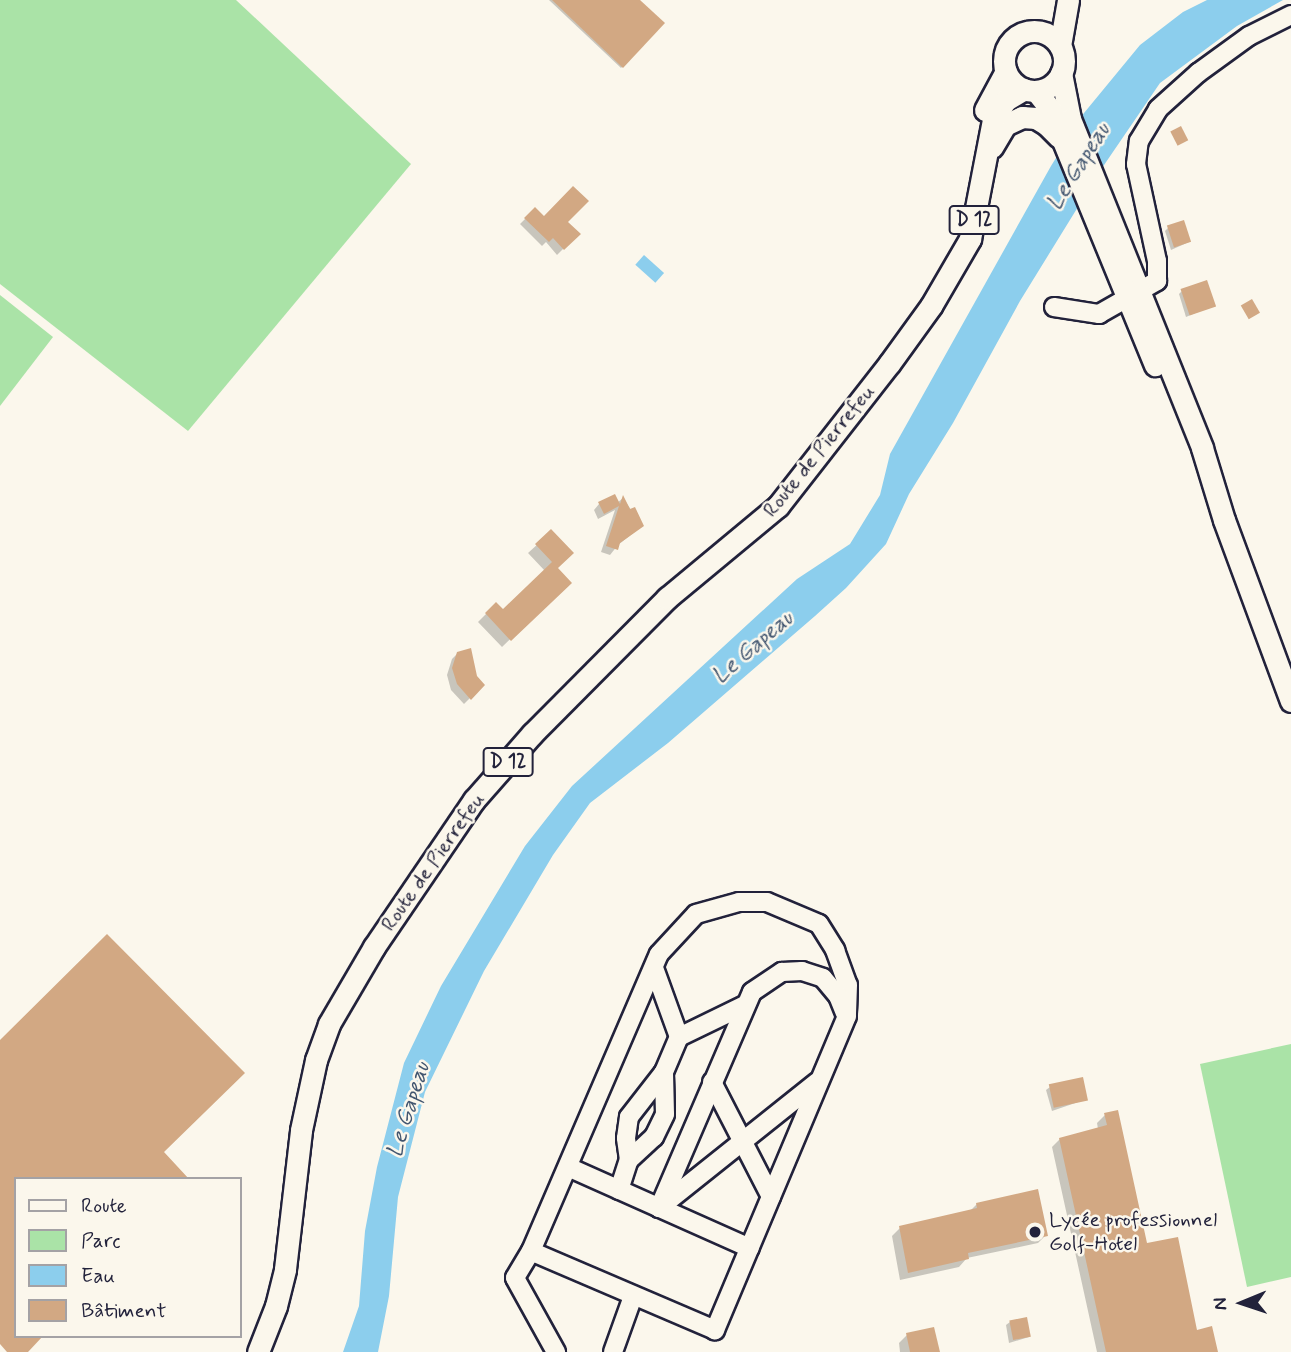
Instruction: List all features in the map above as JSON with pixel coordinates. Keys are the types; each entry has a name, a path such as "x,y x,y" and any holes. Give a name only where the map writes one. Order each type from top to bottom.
{"main road":[{"path":"1033,30 1059,0"},
{"path":"1060,46 1068,0"},
{"path":"947,279 964,219 981,118 1006,71 1005,54 1008,46 1020,34 1033,30 1049,34 1060,46 1063,55 1061,73 1065,128"},
{"path":"1006,71 1050,108 1065,128 1133,295 1191,454 1224,520 1291,701"},
{"path":"988,155 993,119 999,107 1030,90 1051,85 1061,73"},
{"path":"988,155 1005,125 1022,117 1036,118 1048,125 1065,128"},
{"name":"D 12","path":"947,279 970,239 988,155"},
{"name":"Route de Pierrefeu","path":"258,1352 276,1306 285,1269 302,1130 316,1060 329,1024 374,947 474,800 532,734 638,626 778,506 889,364 947,279"}],"street":[{"path":"1054,307 1099,314 1157,281 1157,261 1136,164 1139,141 1158,109 1198,73 1248,37 1291,15"},
{"path":"531,1251 715,1330 847,1016 848,985 835,950 819,924 767,902 739,902 696,914 659,954 531,1251 515,1278 556,1352"},
{"path":"654,968 679,1037"},
{"path":"659,1208 744,1005 752,992 782,972 802,971 823,978 838,996 847,1016"},
{"path":"619,1190 628,1160 626,1138 629,1117 664,1072 679,1037 744,1005"},
{"path":"628,1160 654,1137 665,1114 664,1072"},
{"path":"659,1208 820,1080"},
{"path":"712,1082 771,1197"},
{"path":"568,1167 750,1248"},
{"path":"613,1352 633,1296"}],"green space":[{"path":"0,0 236,0 411,164 188,431 0,284"},
{"path":"0,295 53,337 0,406"},
{"path":"1291,1044 1291,1277 1247,1287 1200,1064"}],"water":[{"name":"Le Gapeau","path":"1207,0 1283,0 1237,26 1160,83 1102,168 1020,301 953,423 909,494 886,544 846,588 815,616 668,743 590,803 553,855 484,971 425,1092 398,1197 389,1296 378,1352 343,1352 359,1306 365,1231 377,1167 404,1063 441,986 525,846 572,786 797,579 850,544 880,495 890,454 1051,166 1084,113 1140,45 1183,12"},
{"path":"644,255 664,273 655,283 635,265"}],"building":[{"path":"552,0 640,0 665,23 623,68"},
{"path":"1181,126 1188,140 1178,146 1170,131"},
{"path":"573,186 589,201 568,222 581,234 564,250 553,238 549,242 524,218 535,207 544,216"},
{"path":"1184,220 1191,242 1174,247 1167,226"},
{"path":"1207,280 1216,306 1190,316 1181,289"},
{"path":"1252,299 1260,313 1249,319 1241,306"},
{"path":"615,494 620,504 623,495 630,509 635,507 644,526 620,543 618,550 606,546 619,506 604,514 598,502"},
{"path":"551,529 574,553 558,568 572,583 511,641 485,613 496,602 503,609 552,562 535,544"},
{"path":"471,648 477,676 485,685 471,700 457,684 452,668 457,652"},
{"path":"107,934 245,1073 164,1152 187,1177 14,1177 14,1338 41,1338 28,1352 7,1352 0,1344 0,1040"},
{"path":"1083,1077 1088,1100 1054,1108 1049,1084"},
{"path":"1118,1110 1147,1243 1178,1237 1197,1330 1212,1326 1218,1352 1106,1352 1059,1138 1107,1125 1104,1113"},
{"path":"1038,1189 1048,1236 968,1253 969,1259 908,1273 899,1226 977,1208 976,1203"},
{"path":"1027,1317 1031,1337 1013,1340 1009,1320"},
{"path":"934,1327 940,1352 910,1352 906,1333"}],"place":[{"name":"Lycée professionnel Golf-Hotel","path":"1035,1232"}]}
